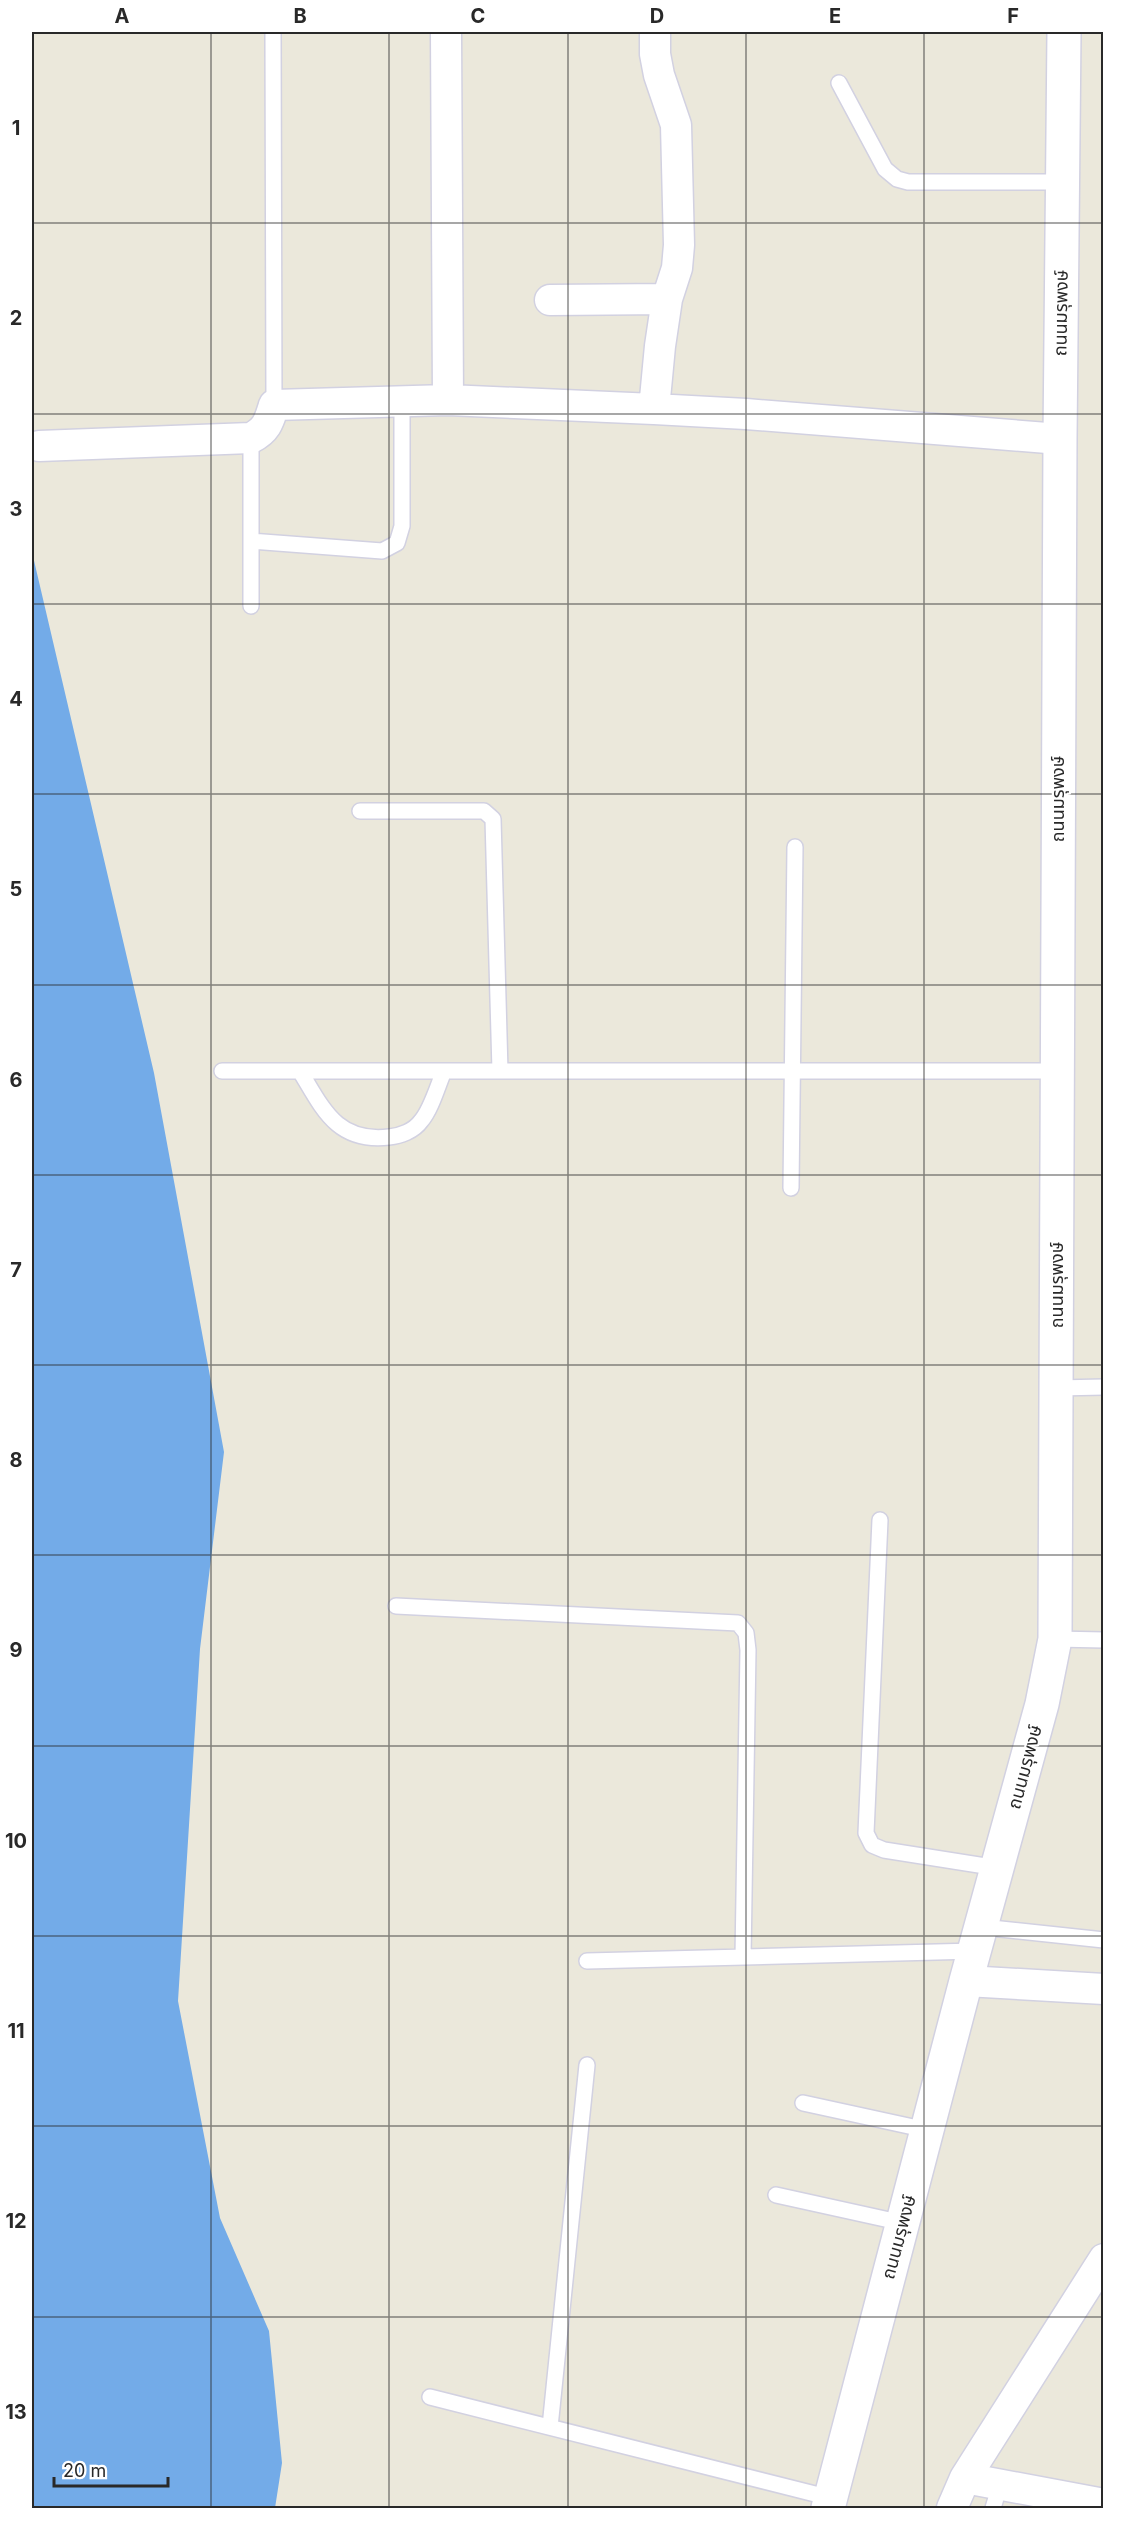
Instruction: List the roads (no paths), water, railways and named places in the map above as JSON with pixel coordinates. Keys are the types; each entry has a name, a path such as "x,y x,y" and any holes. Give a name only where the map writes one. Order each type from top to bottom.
{"main road":[{"name":"ถนนมรุพงษ์","path":"830,2503 927,2130 1042,1704 1055,1639 1064,32"}],"street":[{"path":"446,32 448,400"},
{"path":"654,409 667,299 677,268 679,245 676,125 659,75 655,54 655,32"},
{"path":"550,300 667,299"},
{"path":"39,446 251,438 261,433 268,424 273,405 448,400 746,414 1060,439"},
{"path":"974,1953 1104,1989"},
{"path":"952,2508 965,2478 1104,2259"},
{"path":"965,2478 997,2497 1104,2504"}],"lane":[{"path":"273,32 273,405"},
{"path":"839,83 885,169 897,179 908,182 1062,182"},
{"path":"252,541 382,551 397,543 402,526 402,401"},
{"path":"251,438 251,606"},
{"path":"360,811 484,811 493,819 500,1071"},
{"path":"791,1188 795,847"},
{"path":"222,1071 1057,1071"},
{"path":"300,1071 324,1112 353,1134 370,1139 398,1136 422,1121 444,1071"},
{"path":"1057,1388 1104,1387"},
{"path":"880,1520 866,1833 872,1845 884,1850 998,1868"},
{"path":"396,1606 738,1623 746,1633 748,1650 743,1957"},
{"path":"1055,1639 1104,1640"},
{"path":"587,1961 974,1953 1104,1940"},
{"path":"550,2427 587,2065"},
{"path":"803,2103 927,2130"},
{"path":"776,2195 903,2223"},
{"path":"430,2397 830,2503"}],"water":[{"path":"32,552 154,1073 224,1452 200,1649 178,2001 220,2218 269,2331 282,2463 275,2508 32,2508"}]}
